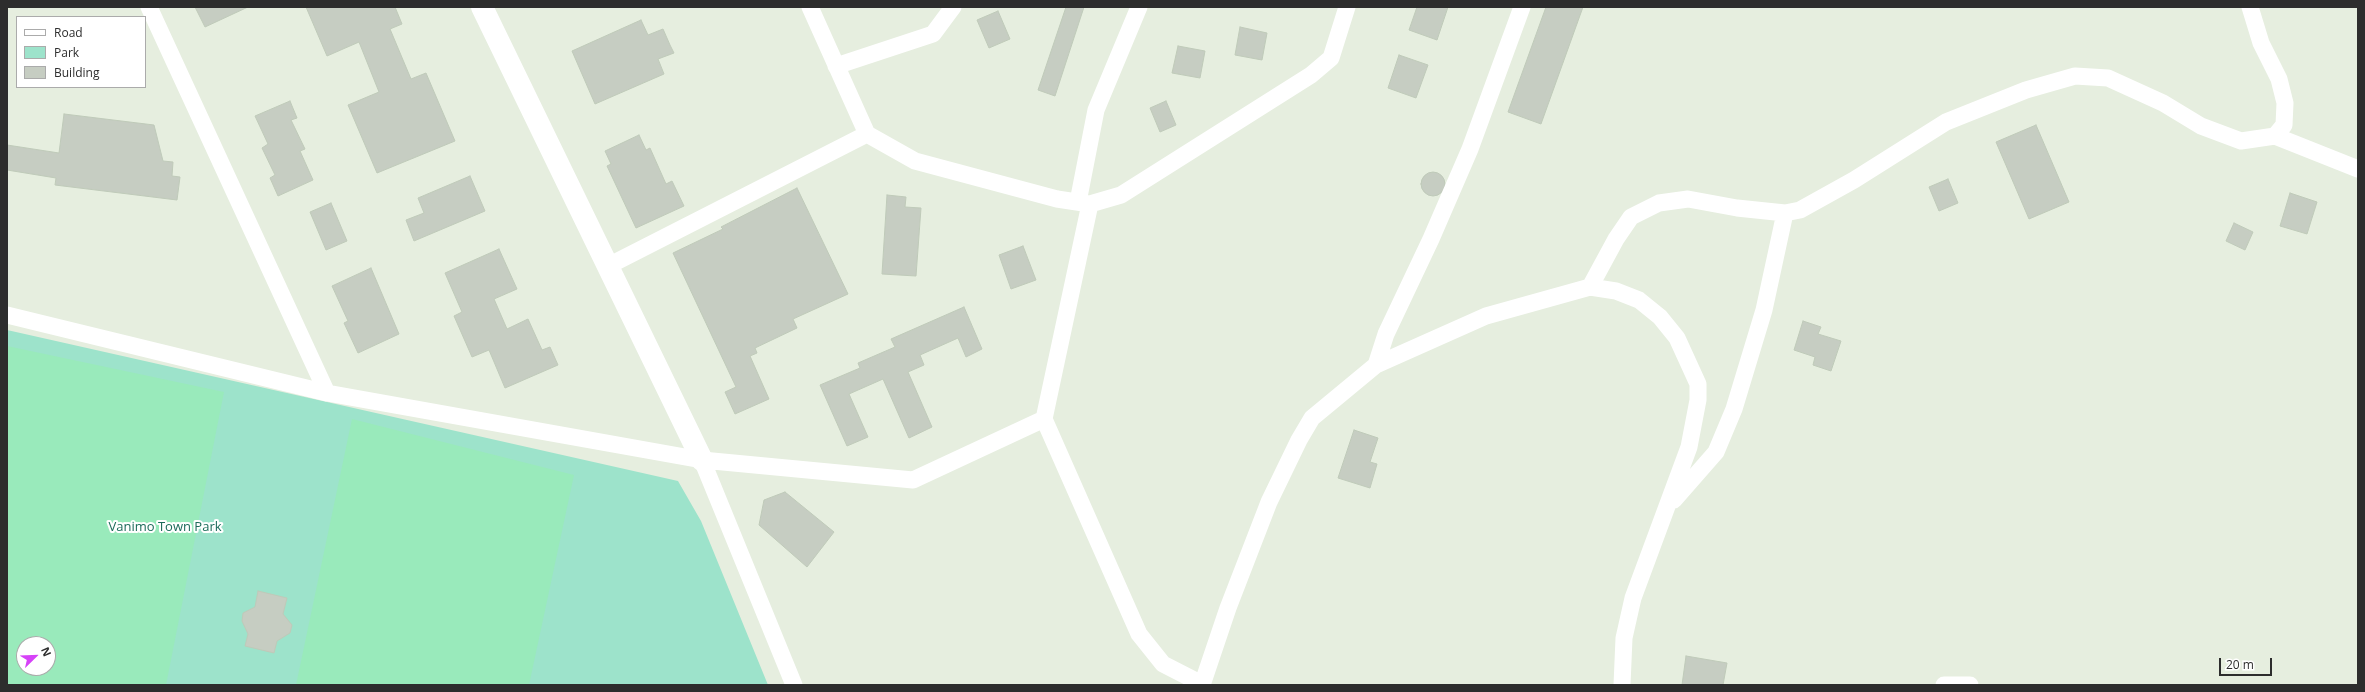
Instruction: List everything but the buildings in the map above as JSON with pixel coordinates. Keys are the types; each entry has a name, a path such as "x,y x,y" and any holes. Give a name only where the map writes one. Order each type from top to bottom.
{"street":[{"path":"149,7 327,393"},
{"path":"482,7 702,460 794,685"},
{"path":"810,7 867,134 916,161 1057,199 1084,203 1121,195 1310,75 1331,58 1347,7"},
{"path":"836,66 934,34 953,7"},
{"path":"1139,7 1096,110 1084,203 1044,419 1139,634 1163,664 1202,685 1228,608 1269,502 1299,440 1312,418 1376,365 1486,316 1590,287 1616,290 1639,300 1660,318 1677,338 1693,368 1698,384 1698,400 1689,447 1633,598 1624,638 1622,685"},
{"path":"1376,365 1386,334 1431,239 1470,149 1522,7"},
{"path":"2250,7 2260,43 2279,79 2285,103 2284,125 2275,136"},
{"path":"1590,287 1616,239 1631,217 1660,203 1688,199 1737,208 1785,214 1800,210 1854,180 1946,122 2026,90 2075,76 2108,78 2163,103 2201,126 2241,141 2275,136 2358,169"},
{"path":"608,266 867,134"},
{"path":"1667,507 1716,452 1734,409 1764,310 1785,214"},
{"path":"7,315 327,393 702,460 913,480 1044,419"},
{"path":"1944,685 1970,685"}],"green space":[{"name":"Vanimo Town Park","path":"7,330 678,481 701,521 768,685 7,685"},
{"path":"7,346 224,392 166,685 7,685"},
{"path":"352,419 574,475 529,685 296,685"}]}
